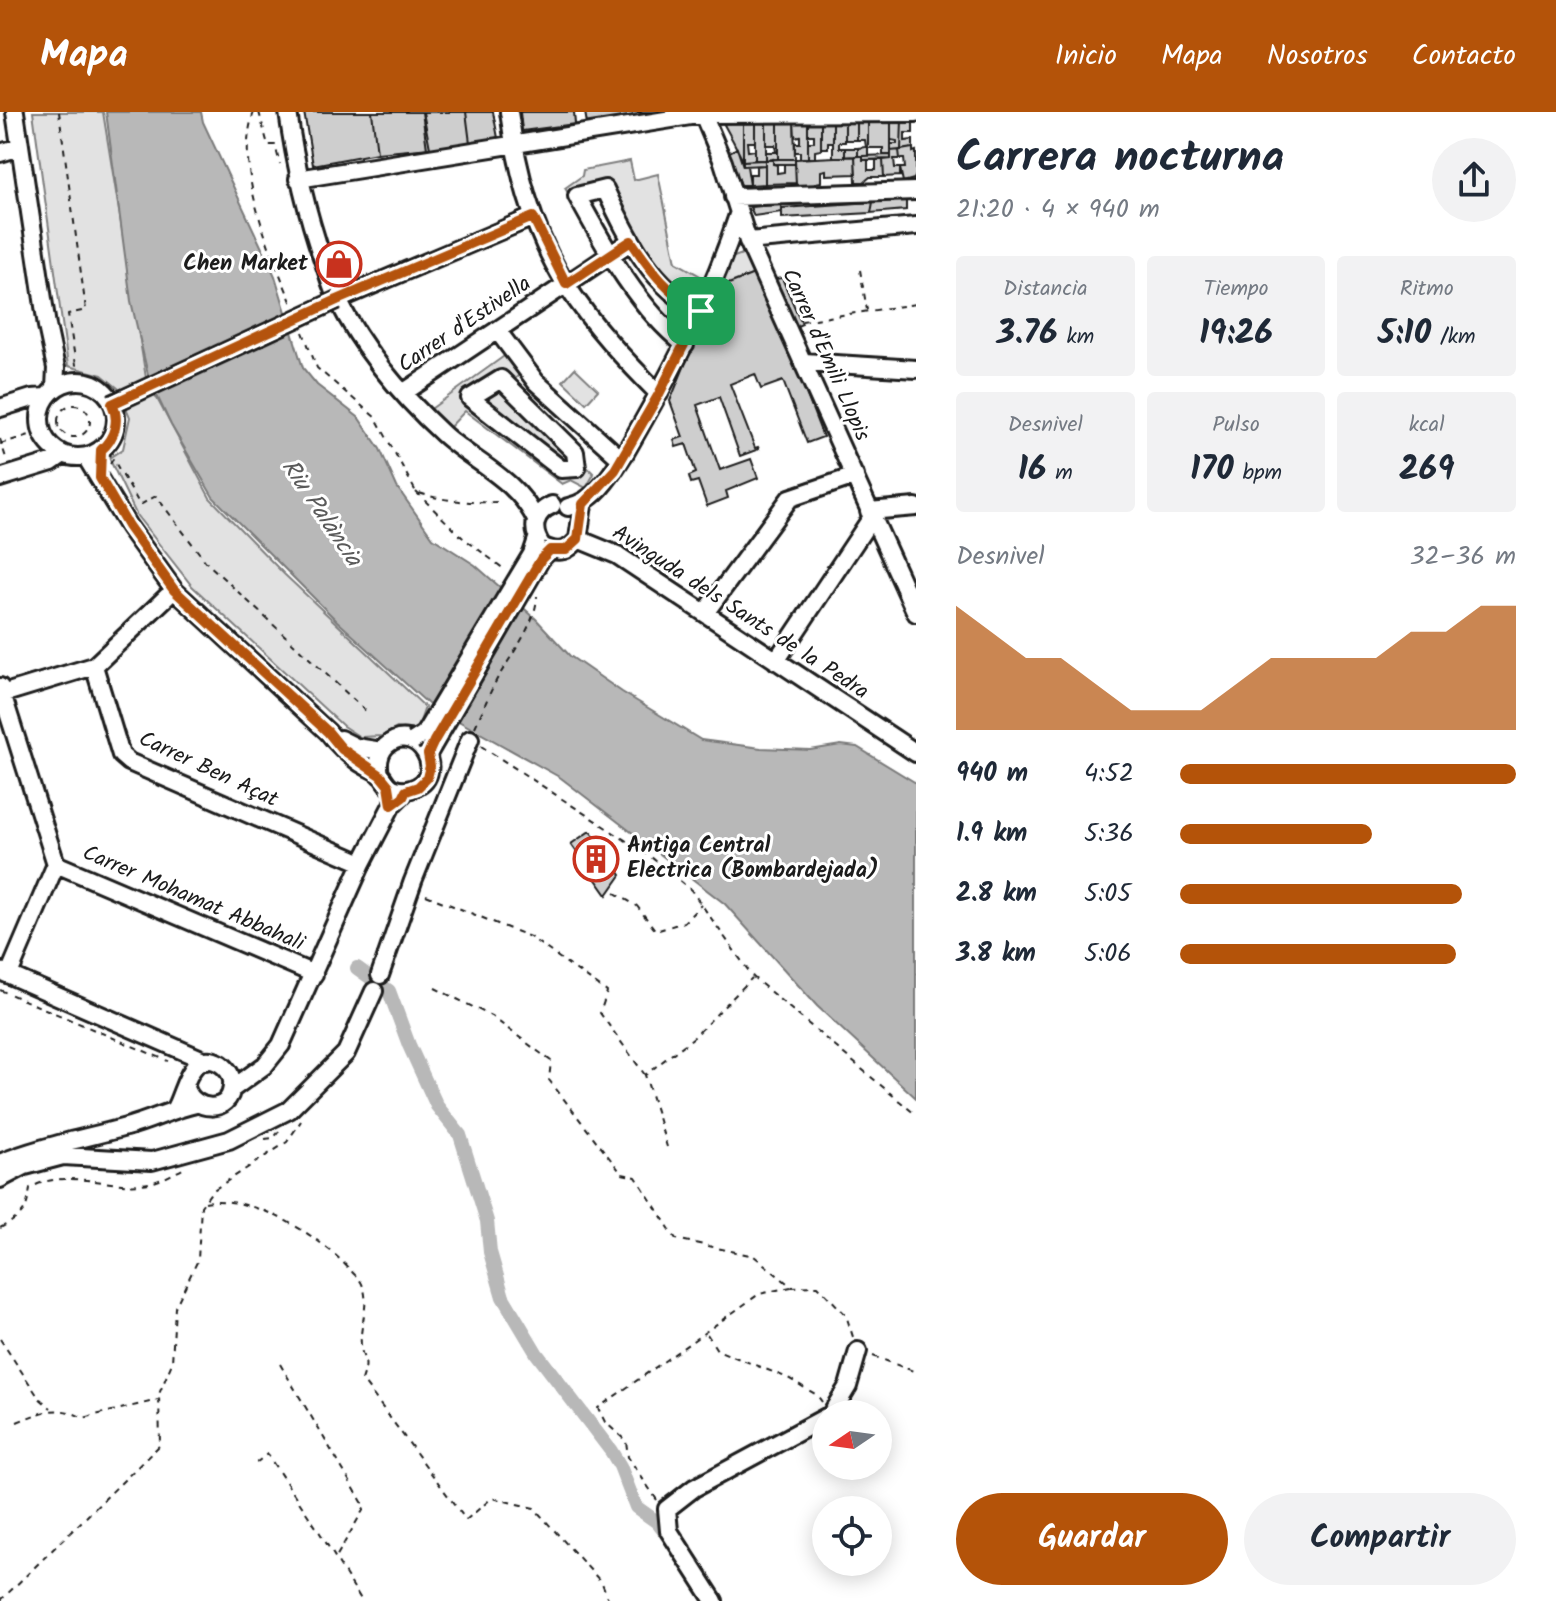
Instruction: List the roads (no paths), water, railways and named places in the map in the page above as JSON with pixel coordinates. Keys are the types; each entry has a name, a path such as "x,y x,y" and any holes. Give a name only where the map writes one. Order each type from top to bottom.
{"street":[{"path":"0,408 32,398 58,389 82,381 96,385 107,394 115,410 116,428 108,444 86,457 62,455 47,443 51,429 40,425 41,408 58,389 15,112"},
{"path":"86,457 128,526 174,590 328,732 342,749 385,781 406,791 418,787 427,778 430,766 428,754 541,559 544,544 527,502 446,437 403,393 367,349 337,300 298,179 288,112"},
{"path":"509,112 533,217 566,284 617,352 659,394"},
{"path":"298,179 703,113 916,113"},
{"name":"Carrer d'Emili Llopis","path":"703,113 723,162 748,241 916,613"},
{"path":"0,153 20,147"},
{"path":"685,345 640,298 610,255 577,196 605,189 631,241 657,278 685,303 701,311"},
{"path":"733,197 916,191"},
{"path":"536,520 545,508 568,506 599,488 623,456 685,345 717,278 738,215"},
{"path":"112,404 337,300 533,217"},
{"path":"748,241 916,226"},
{"name":"Carrer d'Estivella","path":"403,393 631,241"},
{"path":"500,328 541,378"},
{"path":"500,328 536,382 623,456"},
{"path":"804,362 916,369"},
{"path":"577,468 561,469 470,398 501,379 575,452 577,468 599,488"},
{"path":"581,413 623,456"},
{"path":"100,478 101,450"},
{"path":"6,476 52,462 62,455"},
{"path":"705,613 790,498 855,476"},
{"path":"527,502 568,506"},
{"path":"544,544 566,550 580,532 568,506"},
{"path":"776,661 871,514 916,507"},
{"name":"Avinguda dels Sants de la Pedra","path":"580,532 916,753"},
{"path":"392,805 379,759 382,751 393,742 413,741 424,734 532,554 544,544"},
{"path":"174,590 94,666 1,690 6,730 56,864 4,972 206,1061 219,1063 229,1071 253,1073"},
{"name":"Carrer Ben Açat","path":"94,666 121,755 129,762 362,863"},
{"path":"328,732 356,747 382,751"},
{"path":"0,1179 25,1166 63,1156 152,1161 229,1140 289,1110 346,1053 377,983 410,889 470,739"},
{"path":"413,741 428,754"},
{"path":"173,1047 187,1065 187,1093 203,1107 225,1102 232,1089 274,1057 362,863 392,805 406,791"},
{"name":"Carrer Mohamat Abbahali","path":"56,864 314,974"},
{"path":"175,1108 187,1080 199,1063 206,1061"},
{"path":"229,1071 232,1089"},
{"path":"0,1163 33,1150 150,1121 175,1108 196,1104"},
{"path":"837,1400 848,1386 858,1351"},
{"path":"714,1601 669,1531 667,1509 694,1488 812,1421"}],"water":[{"name":"Riu Palància","path":"106,112 201,112 275,276 303,368 317,385 358,417 380,449 397,487 433,538 475,565 536,619 570,656 701,740 761,748 810,750 841,745 857,747 916,783 916,1098 817,1006 725,904 561,778 428,704 337,621 213,497 171,425 149,379 131,301"}],"waterway":[{"path":"357,968 389,991 437,1106 460,1135 487,1221 490,1252 503,1297 537,1354 611,1451 636,1507 657,1522 671,1540"}],"place":[{"name":"Chen Market","path":"339,264"},
{"name":"Antiga Central Electrica (Bombardejada)","path":"596,859"}]}
